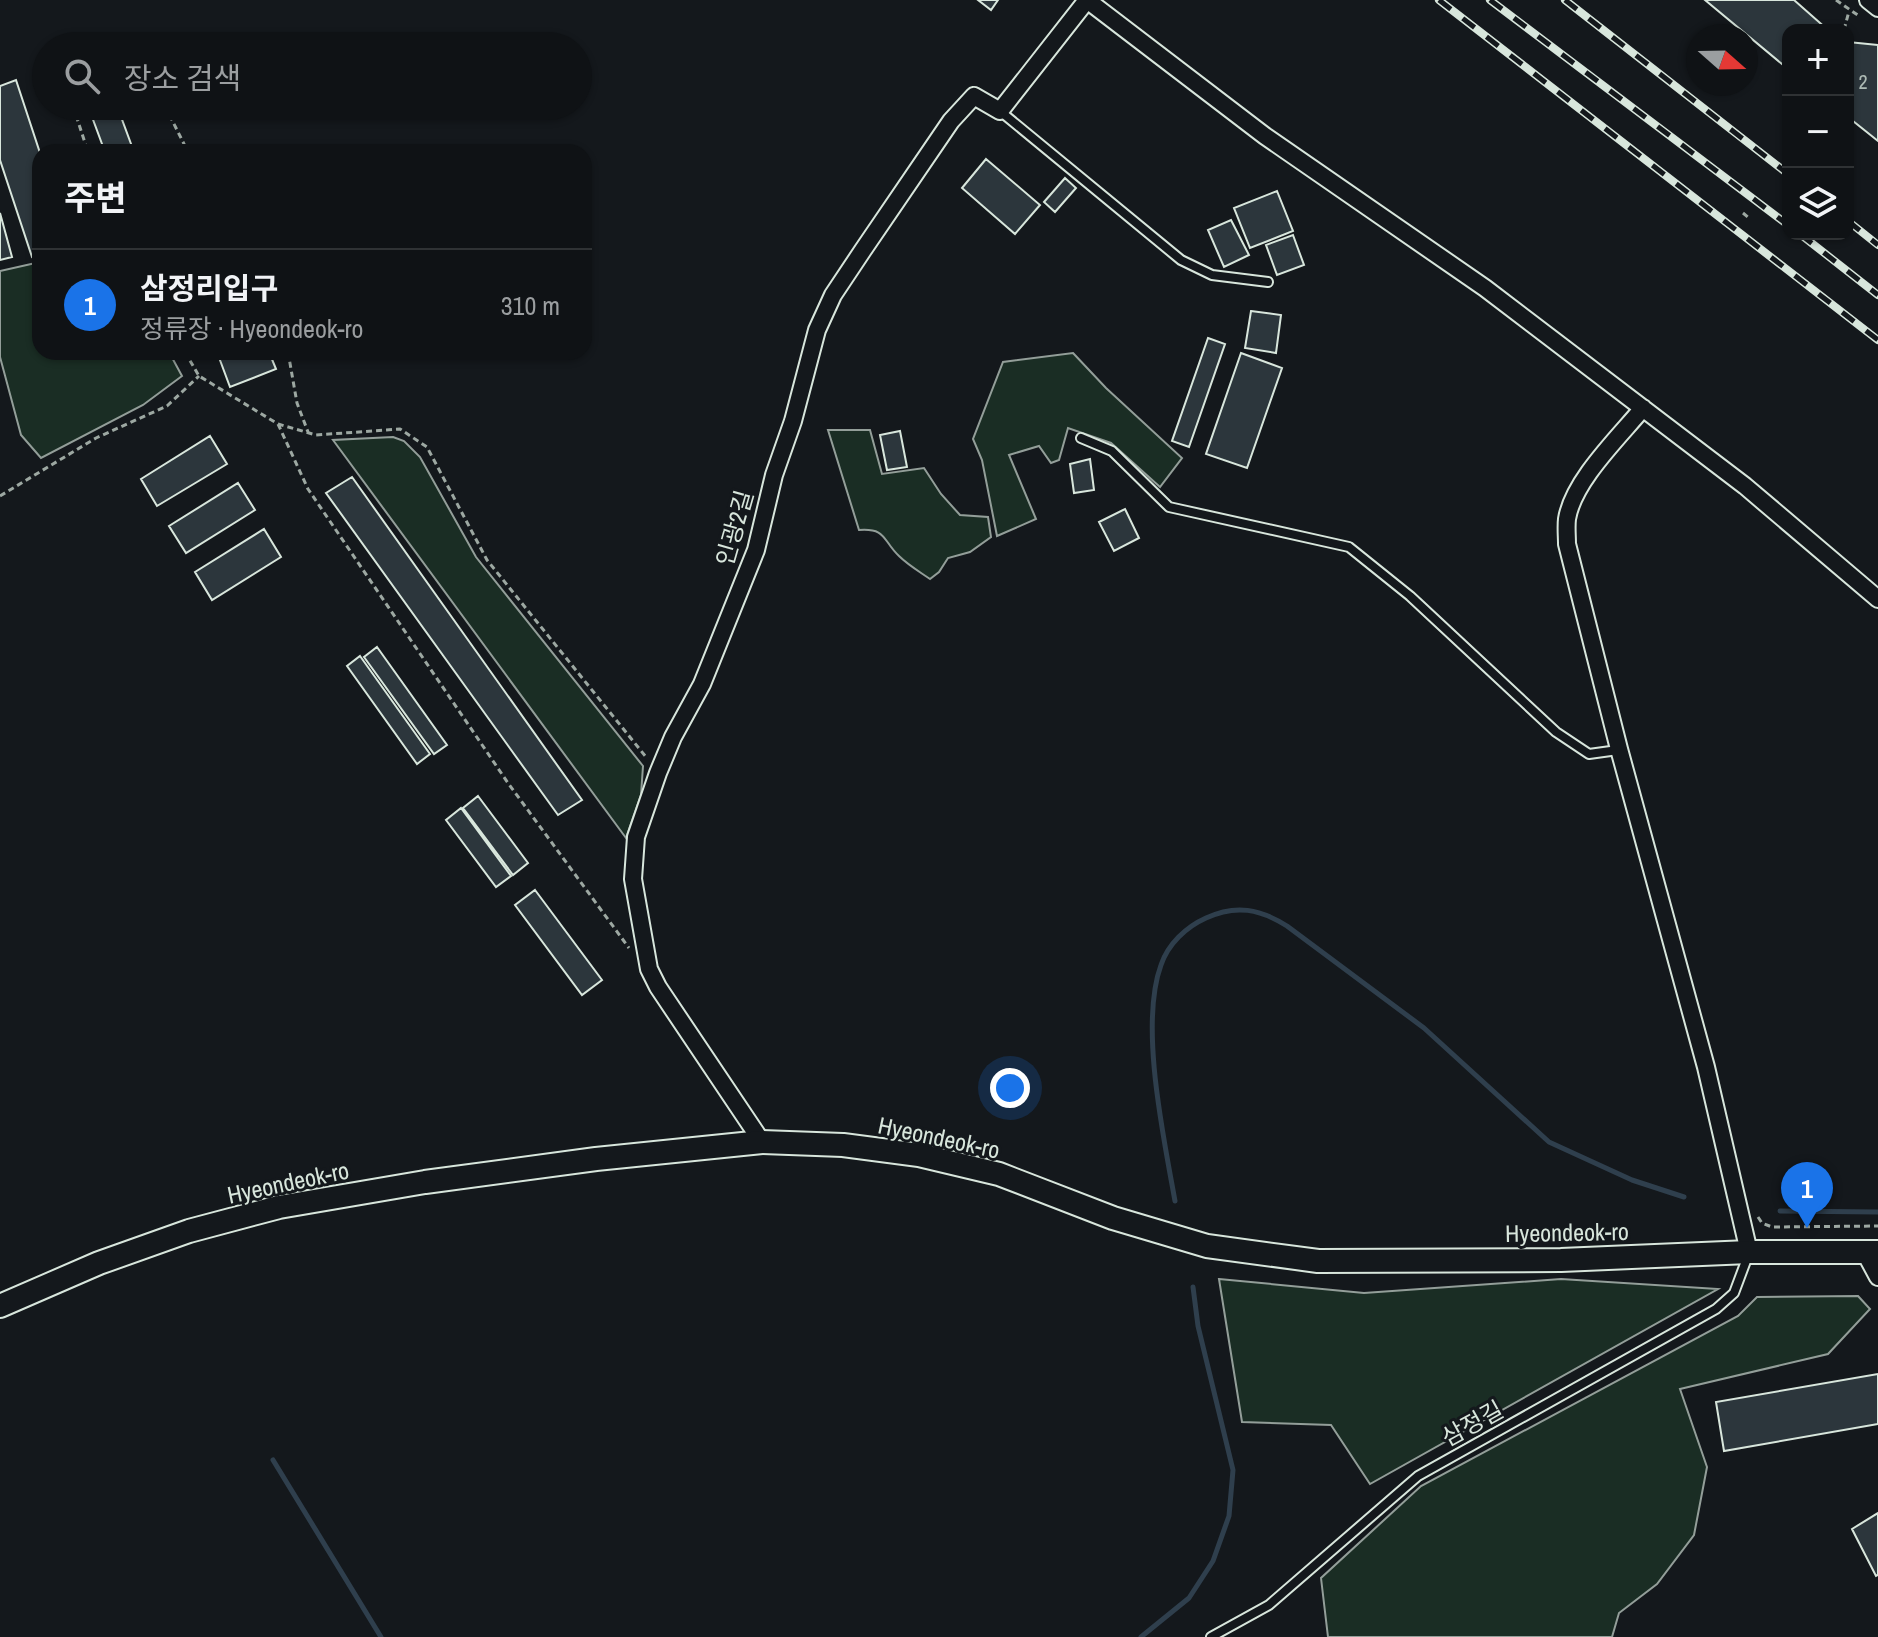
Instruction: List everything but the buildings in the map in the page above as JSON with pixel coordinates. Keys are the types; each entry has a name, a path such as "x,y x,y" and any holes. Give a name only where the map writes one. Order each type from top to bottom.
{"main road":[{"name":"Hyeondeok-ro","path":"0,1306 114,1257 189,1231 279,1207 440,1179 762,1142 843,1145 919,1155 999,1174 1113,1218 1207,1246 1318,1261 1561,1260 1749,1252 1871,1251"}],"street":[{"path":"1000,111 1087,0 1265,136 1485,288 1745,486 1878,599"},
{"path":"1868,0 1878,8"},
{"name":"인광2길","path":"762,1142 649,969 633,879 636,837 673,737 702,684 756,550 774,475 793,421 817,330 833,295 951,121 974,96 1000,111"},
{"path":"1643,408 1574,497 1567,519 1567,544 1619,749 1706,1067 1749,1252"},
{"path":"1871,1251 1878,1277"}],"lane":[{"path":"1000,111 1181,260 1212,275 1268,282"},
{"path":"1081,438 1112,451 1169,507 1349,547 1410,596 1556,732 1589,754 1619,749"},
{"name":"삼정길","path":"1211,1637 1269,1605 1418,1476 1716,1309 1734,1293 1749,1252"}],"path":[{"path":"1846,24 1849,11"},
{"path":"78,120 85,144"},
{"path":"172,120 184,144"},
{"path":"1743,213 1749,218"},
{"path":"190,360 199,376 278,424 316,435 400,429 427,447 487,560 658,773"},
{"path":"289,360 297,403 308,432"},
{"path":"0,496 96,438 167,406 199,376"},
{"path":"278,424 308,489 508,783 626,946 649,969"},
{"path":"1757,1215 1762,1223 1772,1227 1878,1226"}],"green space":[{"path":"32,264 32,360 173,360 182,376 143,405 41,458 21,435 0,357 0,271"},
{"path":"1073,353 1182,458 1160,487 1111,443 1068,428 1059,460 1051,463 1039,446 1009,455 1036,519 997,536 982,460 973,439 1003,362"},
{"path":"828,430 870,430 882,474 924,468 960,515 988,517 991,537 970,552 948,558 930,579 903,559 879,533 859,530"},
{"path":"393,437 404,441 420,457 476,557 643,766 641,795 626,838 333,440"},
{"path":"1219,1279 1364,1293 1561,1279 1718,1289 1370,1484 1331,1425 1242,1422"},
{"path":"1858,1296 1870,1309 1828,1354 1680,1389 1707,1467 1694,1535 1657,1584 1619,1613 1612,1637 1328,1637 1321,1578 1421,1486 1738,1316 1757,1297"}],"waterway":[{"path":"1175,1201 1156,1082 1152,1018 1155,990 1164,957 1179,937 1206,918 1238,910 1257,912 1287,926 1424,1028 1549,1142 1632,1180 1684,1197"},
{"path":"1780,1211 1878,1212"},
{"path":"1141,1637 1189,1598 1213,1561 1229,1516 1233,1470 1198,1326 1193,1287"},
{"path":"273,1460 381,1637"}],"railway":[{"path":"1439,0 1878,340"},
{"path":"1490,0 1782,220"},
{"path":"1565,0 1782,169"},
{"path":"1854,226 1878,245"},
{"path":"1808,240 1878,295"}],"place":[{"name":"삼정리입구","path":"1807,1228"}]}
